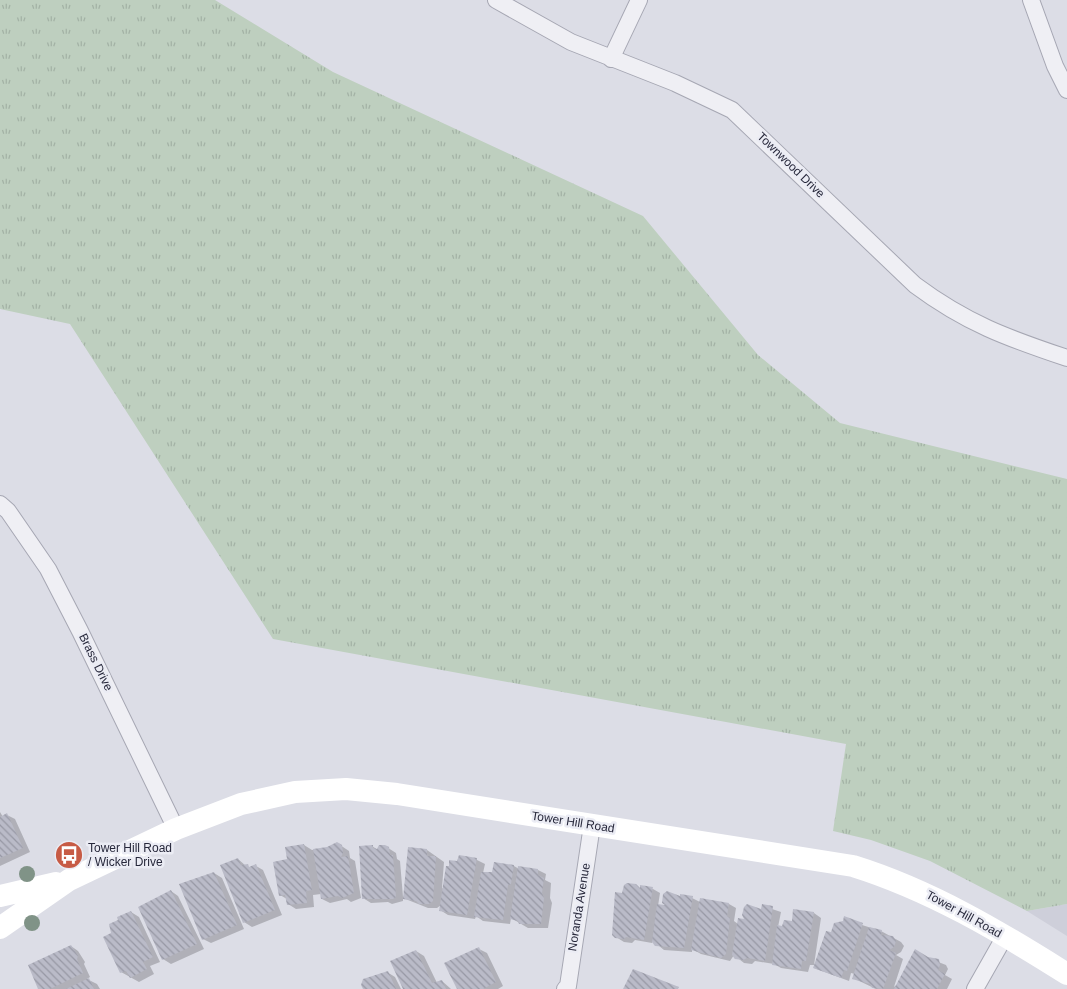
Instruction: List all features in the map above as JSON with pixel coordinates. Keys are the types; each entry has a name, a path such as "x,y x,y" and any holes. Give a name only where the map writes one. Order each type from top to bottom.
{"street":[{"name":"Townwood Drive","path":"496,0 542,27 611,59 675,83 732,110 915,285 971,322 1012,340 1067,358"},
{"path":"611,59 639,0"},
{"path":"1031,0 1055,66 1067,90"},
{"name":"Brass Drive","path":"0,504 8,511 48,569 100,670 176,829"},
{"name":"Tower Hill Road","path":"0,928 69,880 176,829 241,804 294,792 346,790 397,794 853,866 892,878 923,891 1005,936 1067,974"},
{"name":"Noranda Avenue","path":"565,989 568,986 592,825"},
{"name":"Tower Hill Road","path":"0,896 69,880"},
{"path":"975,989 1005,936"}],"shaded area":[{"path":"1067,904 1067,936 1027,911"}],"green space":[{"path":"0,0 215,0 333,72 643,216 758,355 840,423 1067,479 1067,904 1027,911 930,861 871,840 833,831 846,744 273,639 70,324 0,309"}],"building":[{"path":"7,813 23,848 0,858 0,817"},
{"path":"337,842 342,845 343,853 341,857 348,856 354,893 342,898 338,896 321,899 313,849 327,847"},
{"path":"304,844 312,890 306,891 307,903 287,905 285,895 279,896 273,862 287,859 285,847"},
{"path":"373,845 373,848 377,849 379,845 389,847 390,855 393,855 396,897 393,899 362,899 359,846"},
{"path":"408,847 427,849 427,856 436,856 433,901 429,904 419,904 416,901 403,899"},
{"path":"459,855 477,858 467,915 439,911 446,866 449,866 449,860 457,861"},
{"path":"238,858 241,865 248,864 249,867 256,864 275,910 243,923 220,865"},
{"path":"494,862 514,865 511,884 508,885 503,920 474,917 481,872 492,872"},
{"path":"518,866 538,869 538,875 544,878 541,924 519,924 518,921 510,919"},
{"path":"214,872 237,925 202,940 179,884"},
{"path":"627,883 636,884 640,888 640,885 653,887 644,940 626,937 624,939 615,938 612,935 615,892 622,893 624,885"},
{"path":"171,890 197,944 162,960 138,907"},
{"path":"667,891 680,896 680,894 693,896 684,948 655,946 652,942 657,904 665,905 662,903 663,894"},
{"path":"700,898 729,903 727,916 730,918 726,954 721,958 691,950"},
{"path":"747,904 761,909 762,904 773,906 765,961 747,958 743,960 735,959 732,955 738,918 744,919 742,915"},
{"path":"793,909 814,912 806,961 802,961 801,969 772,965 777,925 782,926 784,920 792,921"},
{"path":"131,911 153,957 143,962 147,969 130,978 126,971 120,973 103,937 111,933 109,924 118,920 117,917"},
{"path":"844,916 863,923 847,971 844,970 841,978 813,968 826,931 831,932 834,923 843,921"},
{"path":"869,927 882,930 881,935 893,936 896,941 894,947 889,950 896,953 883,989 872,988 870,984 852,979"},
{"path":"71,945 78,956 77,959 83,973 50,989 38,989 28,965"},
{"path":"479,947 496,982 483,989 457,989 444,963"},
{"path":"915,949 928,957 939,959 940,965 938,970 945,974 937,989 894,989"},
{"path":"416,950 432,983 442,980 446,989 403,989 390,961"},
{"path":"633,969 679,987 678,989 623,989"},
{"path":"388,971 396,989 363,989 361,985 363,979"},
{"path":"89,978 94,989 66,989"}],"place":[{"name":"Tower Hill Road / Wicker Drive","path":"69,855"}]}
